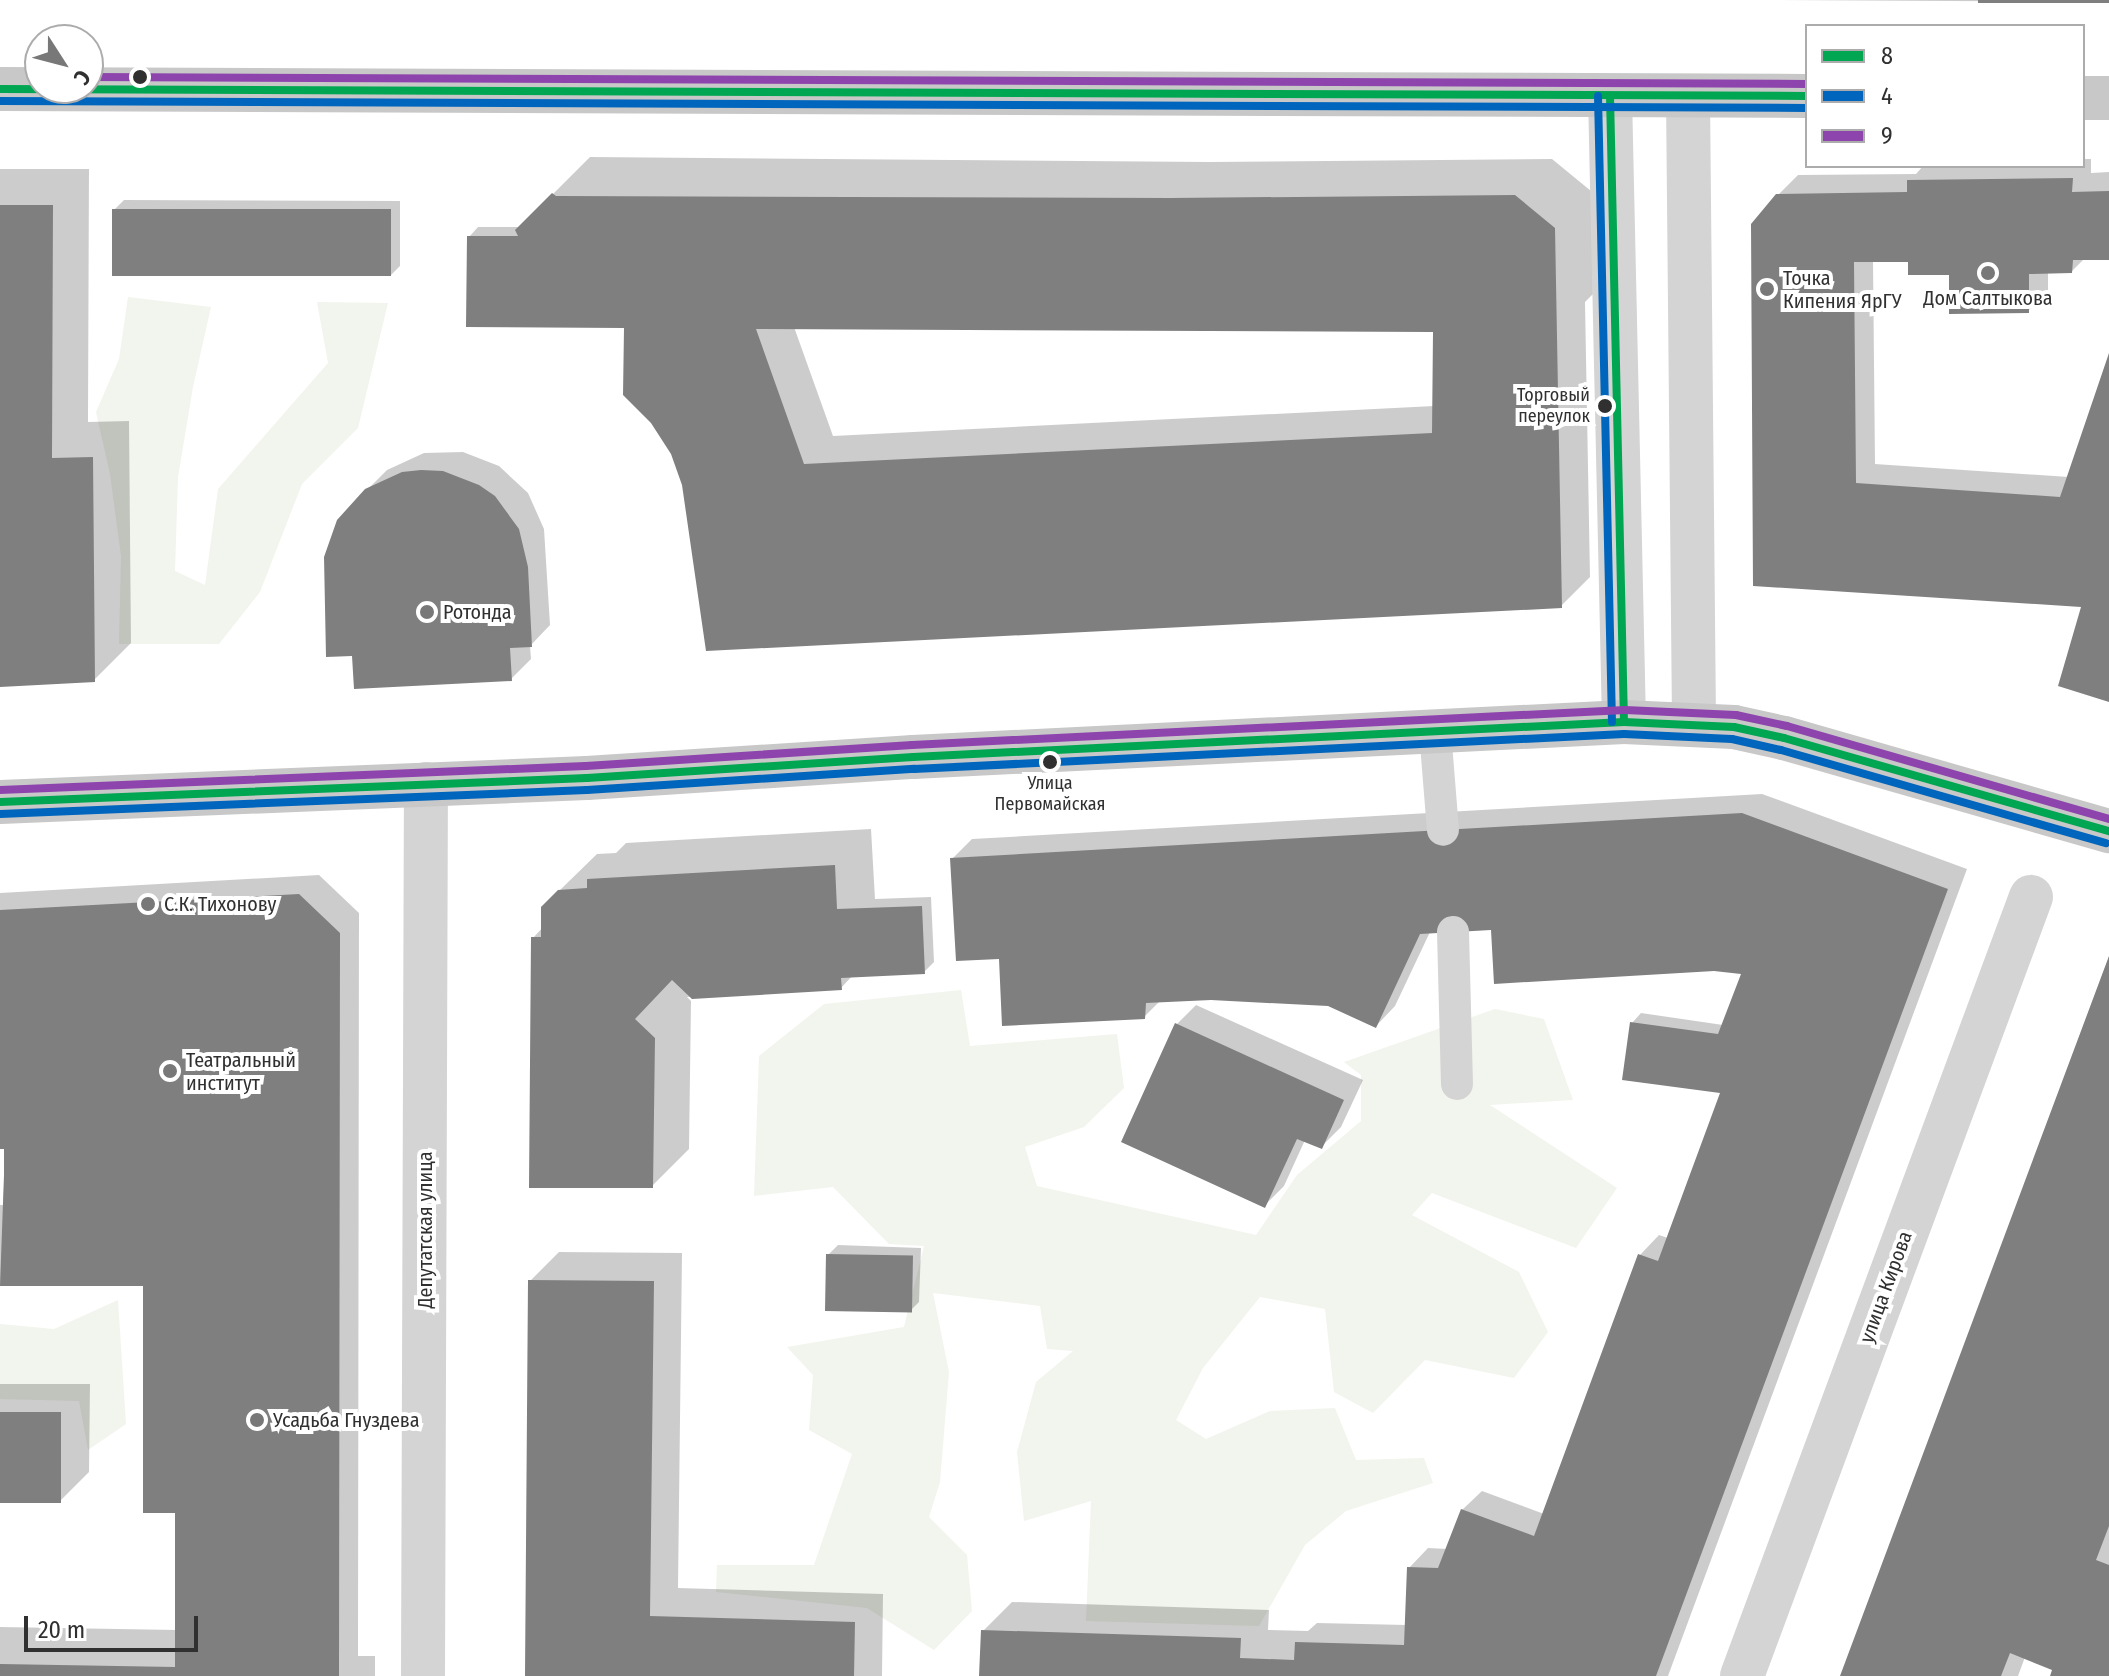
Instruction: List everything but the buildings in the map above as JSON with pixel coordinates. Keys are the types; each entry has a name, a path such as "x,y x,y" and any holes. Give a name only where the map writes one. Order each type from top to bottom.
{"main road":[{"path":"0,89 1805,96"},
{"path":"2085,98 2109,98"},
{"path":"0,802 426,784 1624,722 1694,724 1784,738 2109,831"}],"street":[{"path":"1610,96 1624,722"},
{"path":"1688,96 1694,724"},
{"name":"Депутатская улица","path":"423,1676 426,784"},
{"name":"улица Кирова","path":"1742,1676 2031,897"}],"lane":[{"path":"1435,731 1443,830"},
{"path":"1453,932 1457,1084"}],"shaded area":[{"path":"128,297 211,307 193,387 178,477 175,571 205,585 218,489 328,363 317,302 388,303 358,428 302,484 260,592 219,644 119,644 121,556 110,474 96,412 119,359"},
{"path":"961,990 970,1046 1117,1034 1124,1088 1084,1127 1025,1147 1037,1186 1256,1235 1297,1175 1361,1121 1361,1075 1344,1062 1495,1009 1544,1019 1573,1100 1490,1105 1617,1188 1576,1248 1432,1193 1412,1215 1519,1272 1548,1332 1514,1378 1425,1360 1373,1413 1334,1392 1325,1309 1260,1297 1203,1368 1176,1420 1206,1439 1270,1411 1335,1408 1356,1460 1424,1458 1433,1483 1346,1511 1305,1545 1259,1626 1086,1621 1091,1501 1024,1521 1017,1452 1036,1382 1073,1351 1047,1349 1040,1306 933,1293 949,1372 940,1482 929,1517 967,1555 972,1611 934,1650 867,1608 716,1592 717,1565 814,1565 852,1454 809,1430 813,1375 787,1347 904,1327 924,1246 889,1244 833,1187 754,1196 759,1056 824,1004"},
{"path":"118,1300 126,1424 88,1450 79,1401 0,1399 0,1324 54,1329"}],"transit line":[{"name":"9","path":"104,77 1805,84"},
{"name":"8","path":"0,89 1805,96"},
{"name":"4","path":"1598,96 1612,722"},
{"name":"8","path":"1610,96 1624,722"},
{"name":"4","path":"0,101 1805,108"},
{"name":"9","path":"0,790 586,766 912,745 1625,710 1736,715 1787,726 2109,819"},
{"name":"8","path":"0,802 587,778 913,757 1624,722 1734,727 1784,738 2109,831"},
{"name":"4","path":"0,814 587,790 914,769 1624,734 1732,739 1781,750 2106,843"}],"place":[{"name":"Дом Салтыкова","path":"1988,273"},
{"name":"Точка Кипения ЯрГУ","path":"1767,289"},
{"name":"Торговый переулок","path":"1605,406"},
{"name":"Ротонда","path":"427,612"},
{"name":"Улица Первомайская","path":"1050,762"},
{"name":"С.К. Тихонову","path":"148,904"},
{"name":"Театральный институт","path":"170,1071"},
{"name":"Усадьба Гнуздева","path":"257,1420"}]}
